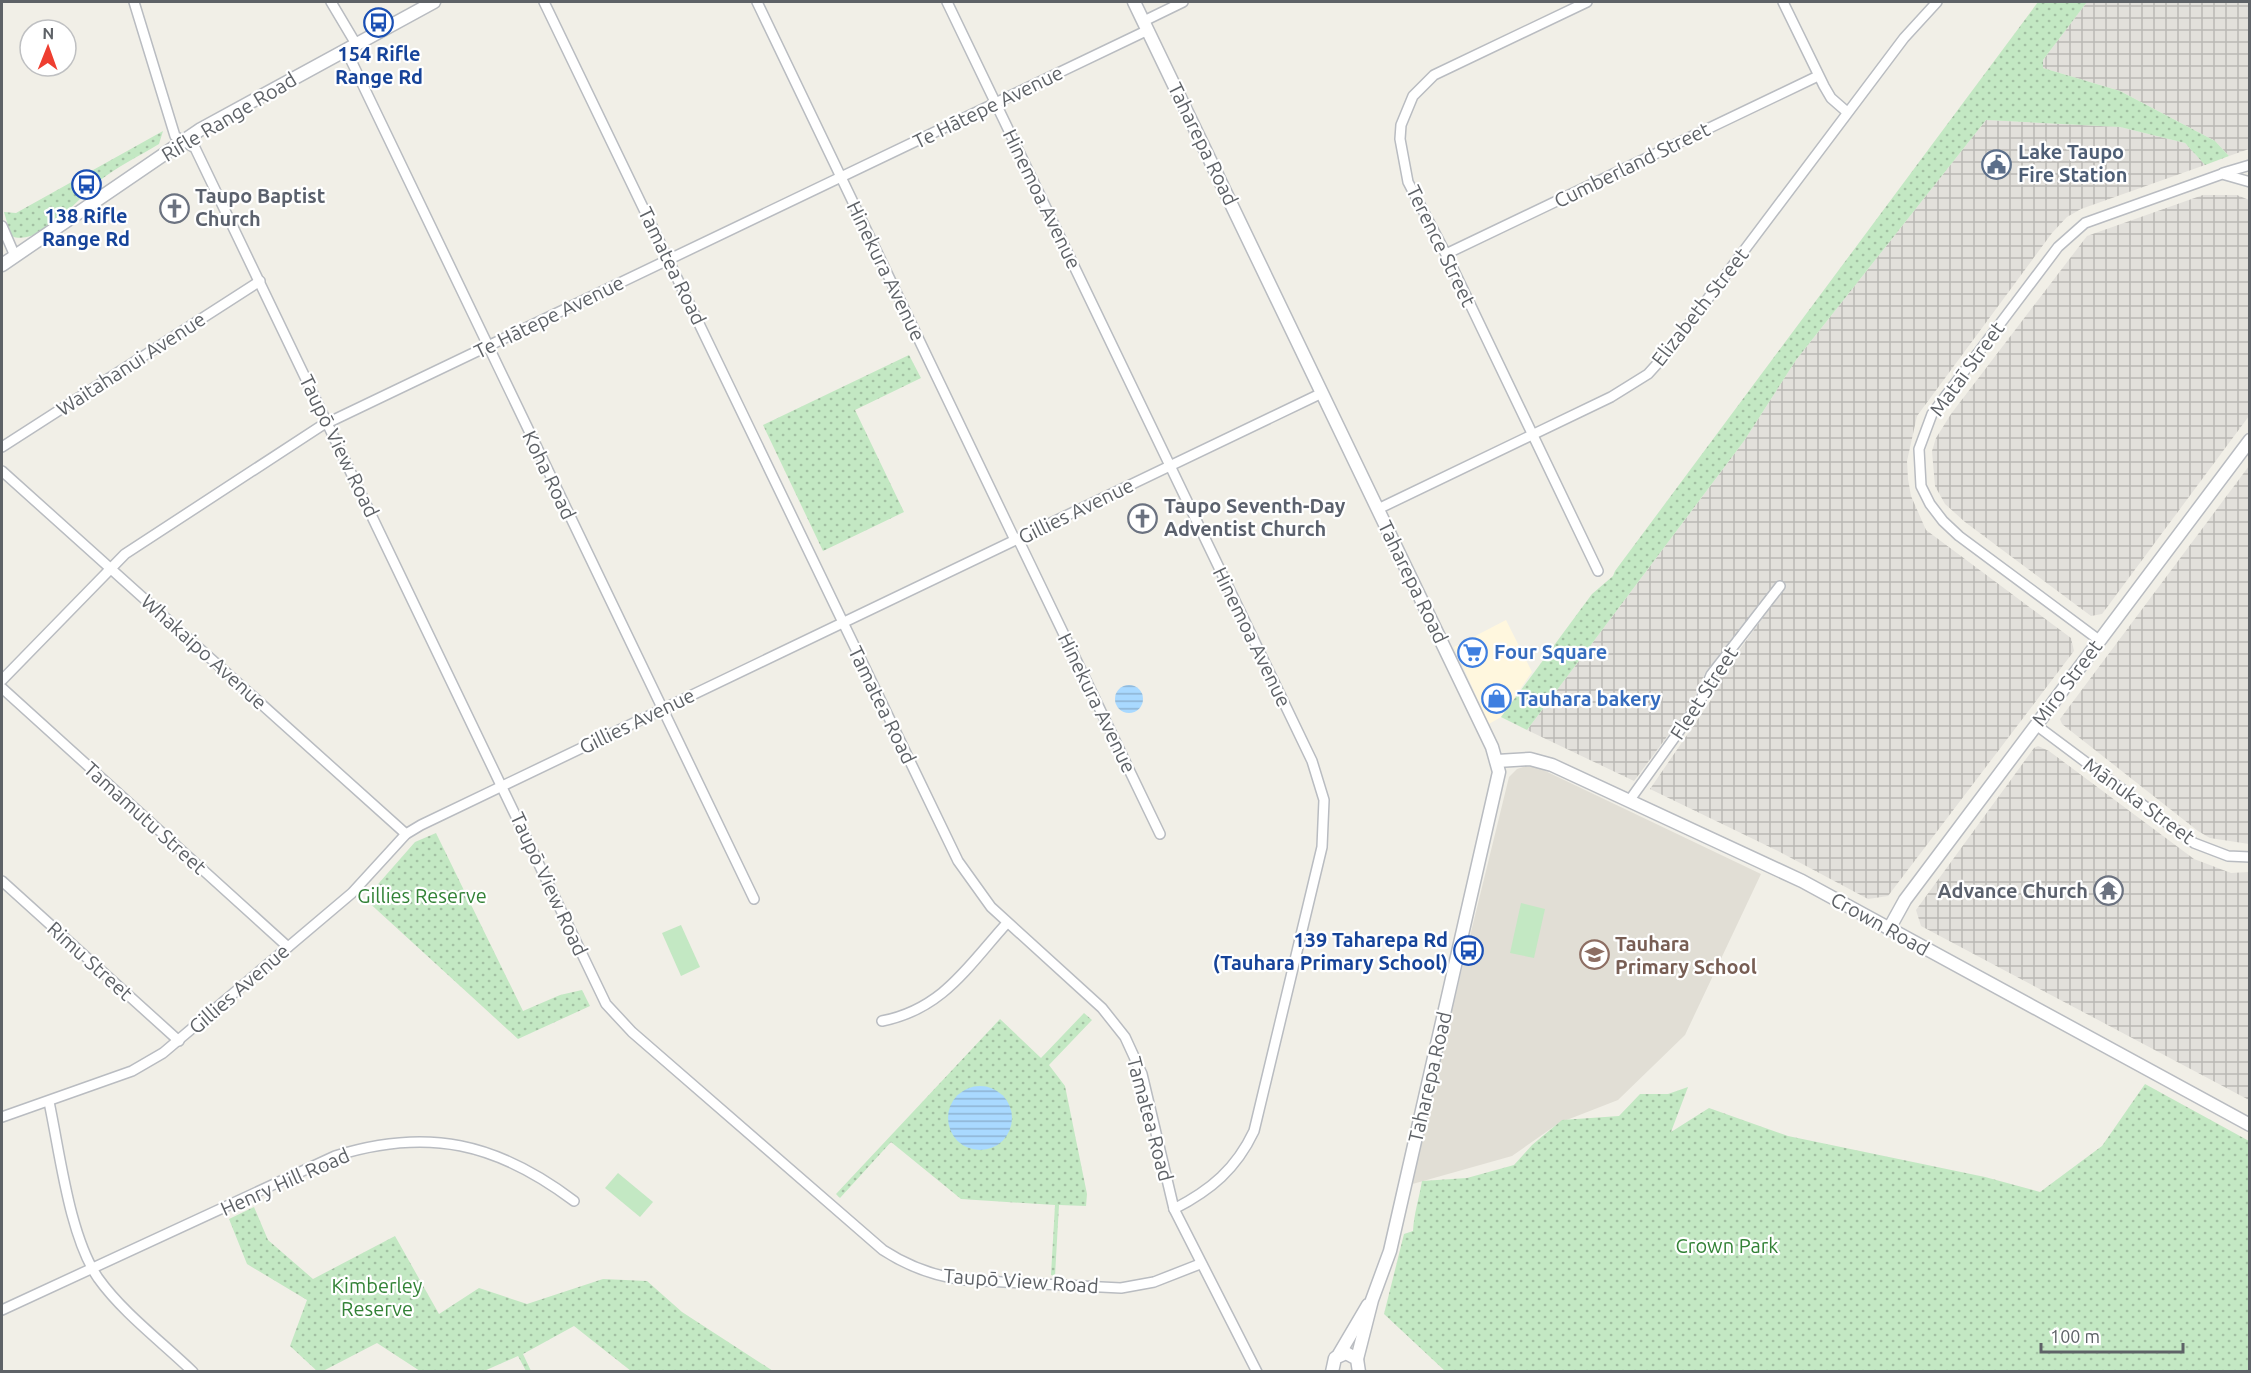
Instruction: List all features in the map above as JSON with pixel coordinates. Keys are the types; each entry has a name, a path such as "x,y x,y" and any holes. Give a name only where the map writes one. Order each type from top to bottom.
{"street":[{"name":"Taupō View Road","path":"134,2 166,116 175,136 195,148 612,1013 883,1250 905,1264 944,1278 1098,1288 1146,1284 1200,1264"},
{"name":"Koha Road","path":"331,2 488,347 754,899"},
{"name":"Rifle Range Road","path":"2,265 182,141 434,2"},
{"name":"Tamatea Road","path":"544,2 958,861 978,893 1007,923 1102,1008 1130,1046 1149,1099 1174,1209 1200,1264 1257,1371"},
{"name":"Hinekura Avenue","path":"757,2 1160,834"},
{"name":"Hinemoa Avenue","path":"947,2 1312,761 1321,786 1325,812 1322,847 1254,1131 1247,1148 1224,1178 1174,1209"},
{"name":"Taharepa Road","path":"1134,2 1497,761 1498,784 1390,1251 1372,1300 1358,1365"},
{"name":"Te Hātepe Avenue","path":"2,680 111,567 140,543 328,423 996,103 1146,25 1183,2"},
{"name":"Terence Street","path":"1587,2 1452,64 1434,75 1413,96 1401,125 1400,139 1403,166 1408,182 1446,254 1598,571"},
{"path":"1783,2 1818,76 1831,98 1847,112"},
{"name":"Elizabeth Street","path":"1378,509 1611,398 1648,374 1667,353 1904,38 1937,2"},
{"name":"Cumberland Street","path":"1446,254 1818,76"},
{"name":"Mataī Street","path":"2099,640 1942,521 1921,486 1919,448 1932,414 2058,247 2075,230 2106,213 2250,165"},
{"path":"2222,174 2250,182"},
{"path":"2,226 15,256"},
{"name":"Waitahanui Avenue","path":"2,447 260,281"},
{"name":"Gillies Avenue","path":"2,1117 49,1102 151,1062 179,1041 352,893 406,834 1322,393"},
{"name":"Miro Street","path":"1889,929 1905,900 2250,440"},
{"name":"Whakaipo Avenue","path":"2,471 406,834"},
{"name":"Fleet Street","path":"1629,801 1700,702 1711,675 1780,586"},
{"name":"Tamamutu Street","path":"2,688 288,947"},
{"name":"Mānuka Street","path":"2036,725 2194,843 2228,856 2250,857"},
{"name":"Crown Road","path":"1497,761 1530,759 1541,761 1792,876 2250,1125"},
{"name":"Rimu Street","path":"2,882 179,1041"},
{"path":"882,1021 922,1009 944,992 1007,923"},
{"path":"49,1102 74,1220 93,1268 116,1298 193,1371"},
{"name":"Henry Hill Road","path":"2,1310 335,1156 379,1144 424,1142 479,1150 525,1168 574,1201"},
{"name":"Taharepa Road","path":"1334,1364 1372,1300"},
{"name":"Taharepa Road","path":"1334,1364 1346,1353 1358,1365"},
{"path":"1318,1371 1334,1364"}],"shaded area":[{"path":"2087,2 2249,2 2249,149 2229,156 2215,141 2120,91 2043,68 2043,60"},
{"path":"1986,120 2120,127 2185,143 2205,165 2081,209 2067,217 2052,233 1917,416 1907,461 1908,479 1911,496 1926,530 2071,638 2074,651 1888,896 1868,899 1778,851 1650,789 1711,700 1719,678 1785,587 1779,581 1705,673 1695,699 1634,781 1527,730 1744,441 1796,360"},
{"path":"2203,195 2237,195 2249,200 2249,416 2102,614 2091,616 1965,522 1945,504 1935,486 1932,451 1936,438 1951,414 2087,236"},
{"path":"2249,466 2250,844 2210,838 2198,831 2062,724 2060,719"},
{"path":"1506,620 1532,672 1501,717 1489,724 1454,647"},
{"path":"2038,746 2049,751 2194,859 2231,873 2249,872 2249,1100 1921,926 1916,910 2034,748"},
{"name":"Tauhara Primary School","path":"1526,766 1539,768 1761,874 1685,1035 1618,1100 1559,1123 1512,1156 1409,1185 1509,777 1517,769"}],"green space":[{"path":"2038,2 2087,2 2043,60 2043,68 2120,91 2215,141 2229,156 2205,165 2185,143 2120,127 1986,120 1796,360 1744,441 1527,730 1501,717 1592,594 1613,576"},
{"path":"163,131 159,144 99,181 46,228 34,235 22,238 11,236 4,212 16,213"},
{"path":"909,355 921,378 855,410 904,512 823,551 763,425"},
{"name":"Gillies Reserve","path":"436,833 523,1011 560,995 582,990 590,1006 518,1039 365,899 415,842"},
{"path":"1521,903 1545,909 1534,958 1510,953"},
{"path":"681,925 700,967 681,976 662,933"},
{"path":"1084,1013 1092,1020 1049,1065 1065,1086 1087,1194 1086,1206 1059,1205 1055,1276 1051,1275 1055,1205 961,1199 891,1142 840,1198 836,1194 1000,1019 1041,1058"},
{"name":"Crown Park","path":"2145,1084 2249,1141 2249,1371 1445,1371 1384,1314 1404,1234 1413,1231 1422,1181 1467,1178 1514,1165 1532,1145 1562,1120 1619,1116 1640,1094 1668,1094 1688,1087 1671,1132 1709,1108 1788,1136 1985,1177 2040,1192 2102,1146"},
{"path":"618,1173 653,1202 640,1217 605,1188"},
{"name":"Kimberley Reserve","path":"254,1207 268,1240 313,1279 395,1236 439,1314 479,1288 527,1304 603,1279 647,1281 682,1312 773,1371 631,1371 574,1326 523,1354 531,1371 526,1371 518,1356 484,1371 420,1371 377,1343 323,1371 317,1371 290,1346 307,1300 247,1264 229,1219"}],"water":[{"path":"1129,685 1139,689 1143,699 1139,709 1129,713 1119,709 1115,699 1119,689"},
{"path":"980,1086 998,1092 1006,1100 1012,1118 1006,1136 998,1144 980,1150 962,1144 954,1136 948,1118 954,1100 962,1092"}],"place":[{"name":"154 Rifle Range Rd","path":"379,23"},
{"name":"Lake Taupo Fire Station","path":"1997,164"},
{"name":"138 Rifle Range Rd","path":"86,185"},
{"name":"Taupo Baptist Church","path":"174,208"},
{"name":"Taupo Seventh-Day Adventist Church","path":"1143,518"},
{"name":"Four Square","path":"1473,652"},
{"name":"Tauhara bakery","path":"1496,699"},
{"name":"Advance Church","path":"2109,891"},
{"name":"139 Taharepa Rd (Tauhara Primary School)","path":"1469,951"},
{"name":"Tauhara Primary School","path":"1594,955"}]}
